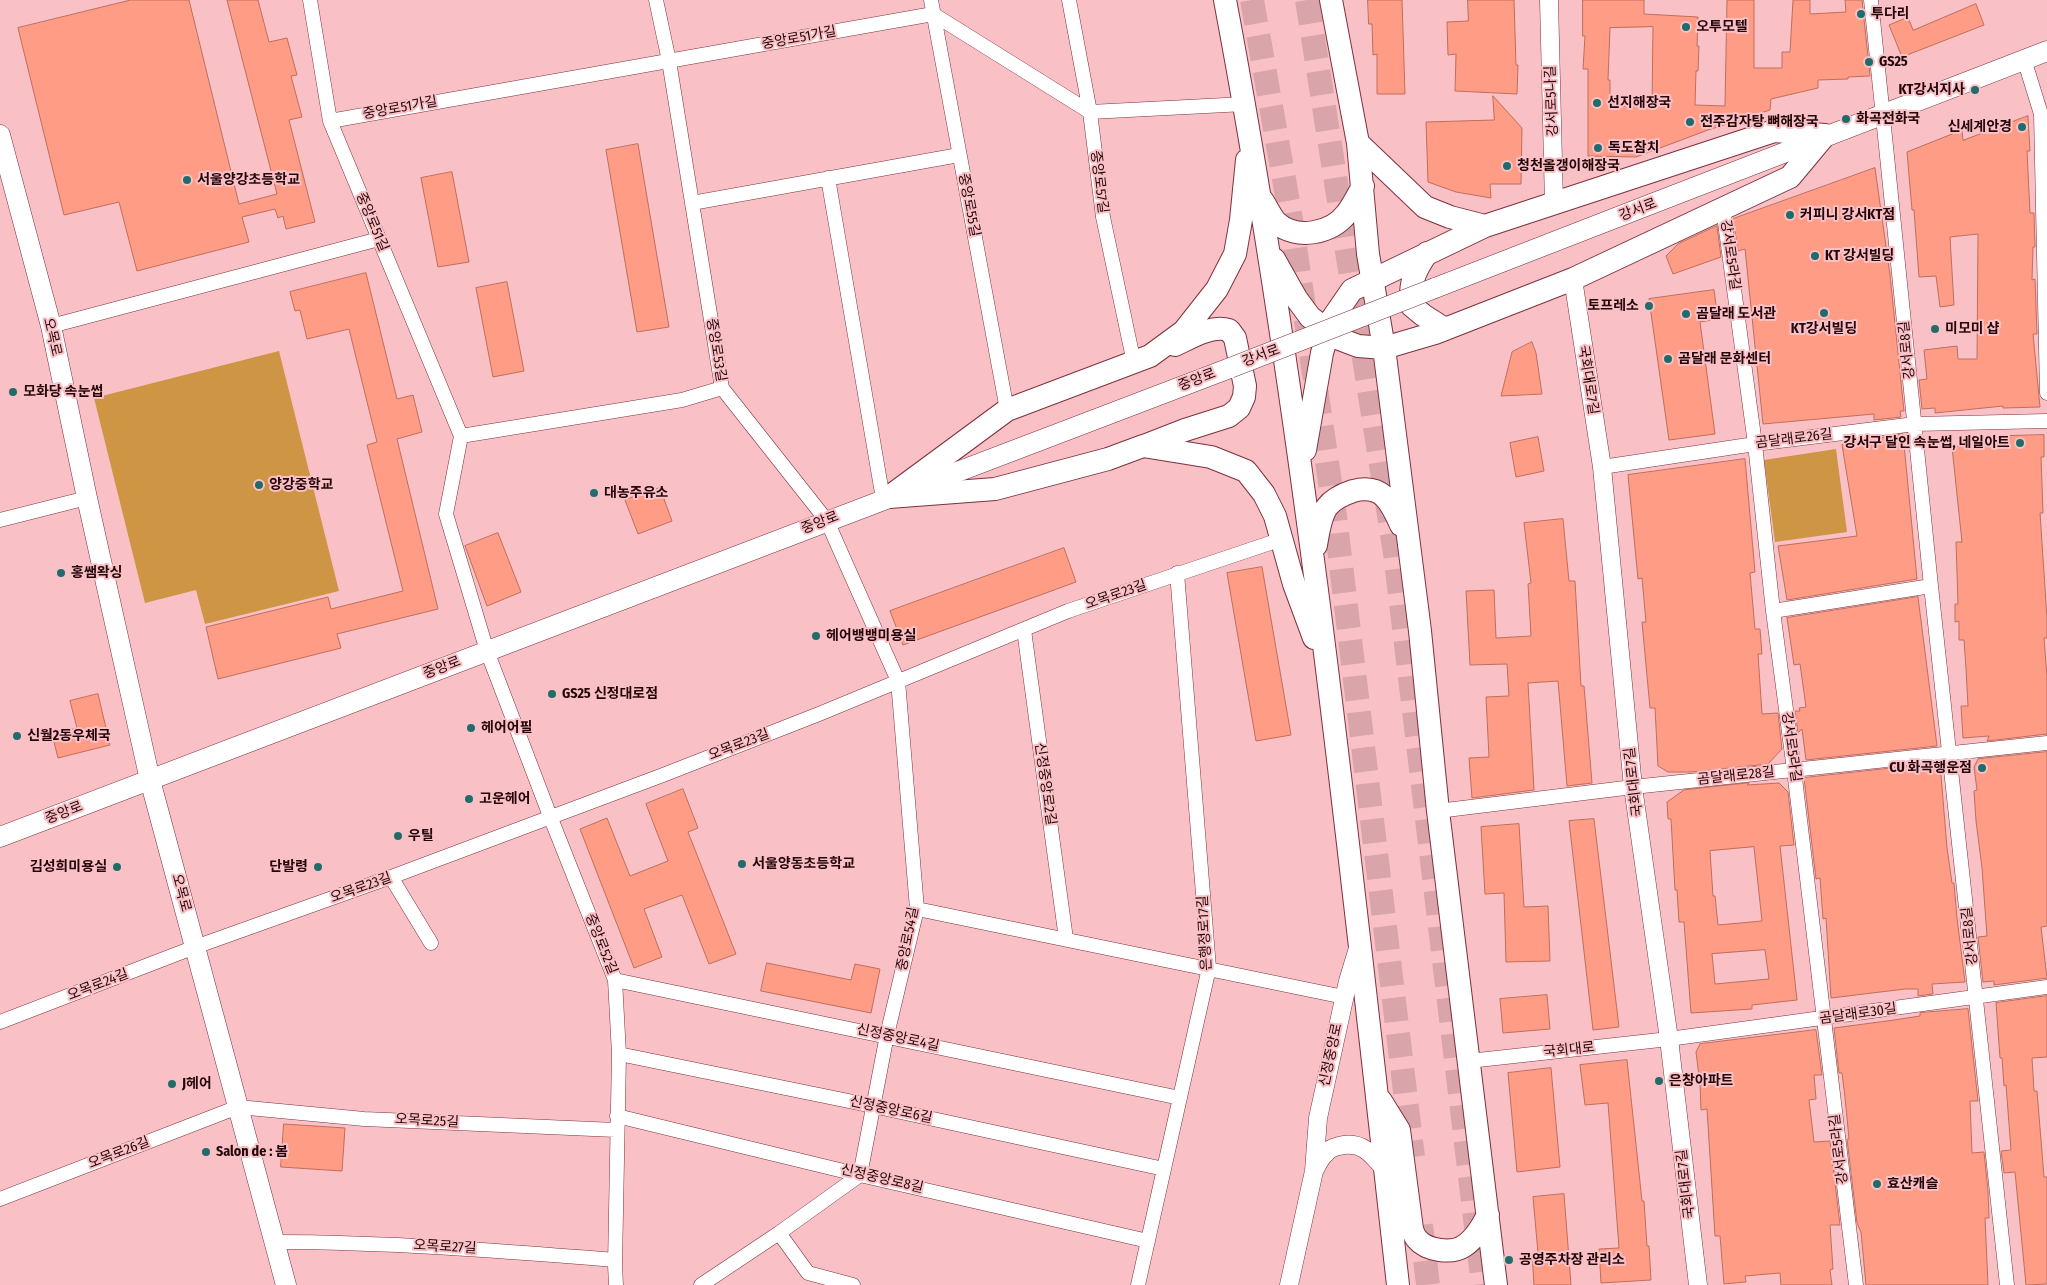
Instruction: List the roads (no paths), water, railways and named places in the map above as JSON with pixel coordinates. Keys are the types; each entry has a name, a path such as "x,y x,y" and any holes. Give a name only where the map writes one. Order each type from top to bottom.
{"main road":[{"path":"1225,0 1261,197 1302,474 1360,940 1398,1285"},
{"path":"1331,0 1358,143 1368,254 1373,278 1393,345 1392,410 1420,631 1438,811 1496,1285"},
{"name":"강서로","path":"1230,368 1746,168 1825,135 2047,51"},
{"path":"1142,359 1184,331 1217,289 1235,254 1241,220 1249,129"},
{"path":"1302,474 1322,353 1332,319 1352,290 1373,278 1485,226 1554,203 1774,131 1825,135"},
{"name":"오목로","path":"0,135 6,178 50,326 150,780 286,1285"},
{"path":"1268,247 1296,298 1310,317 1337,338 1358,346 1393,345 1445,329 1573,279 1790,177 1825,135"},
{"path":"1358,143 1424,207 1450,217 1485,226"},
{"path":"1261,197 1276,222 1289,231 1308,233 1336,224 1346,214 1363,186"},
{"path":"1427,253 1416,270 1410,288 1412,305 1445,329"},
{"path":"1220,328 1229,330 1235,338 1245,386 1244,397 1239,408 1229,416 1185,430 1108,460 995,489 886,498 1007,410 1142,359 1206,331 1220,328"},
{"name":"중앙로","path":"1,834 150,780 1230,368"},
{"path":"1143,446 1211,457 1246,471 1264,494 1275,516 1294,584 1328,678"},
{"path":"1313,559 1319,528 1326,508 1343,494 1361,489 1372,489 1381,493 1392,504 1409,541"},
{"path":"1378,1096 1399,1130 1412,1229 1418,1240 1436,1250 1449,1250 1464,1246 1479,1232 1488,1215"}],"street":[{"name":"중앙로51길","path":"310,0 330,121 461,436"},
{"name":"중앙로53길","path":"656,0 669,61 722,388 827,521"},
{"name":"중앙로55길","path":"931,0 1007,410"},
{"name":"중앙로57길","path":"1069,0 1090,112 1103,217 1142,359"},
{"name":"강서로5나길","path":"1549,0 1554,203"},
{"name":"강서로8길","path":"1871,0 1931,586 2007,1285"},
{"name":"중앙로51가길","path":"330,121 933,14"},
{"path":"933,14 1090,112 1245,104"},
{"path":"2024,60 2041,114 2047,393"},
{"path":"692,203 960,155"},
{"path":"828,178 886,498"},
{"name":"강서로5라길","path":"1724,208 1755,444 1772,611 1794,770 1856,1285"},
{"path":"50,326 379,239"},
{"name":"국회대로7길","path":"1573,279 1602,467 1634,787 1669,1039 1698,1285"},
{"path":"487,651 446,514 461,436 682,400 722,388"},
{"name":"곰달래로26길","path":"1602,467 1755,444 1915,424 2047,421"},
{"path":"0,520 87,498"},
{"name":"중앙로54길","path":"827,521 898,681 917,909 887,1036 860,1174"},
{"name":"오목로23길","path":"195,947 391,877 663,775 1068,611 1282,539"},
{"name":"은행정로17길","path":"1138,1285 1209,968 1177,574"},
{"path":"1772,611 1931,586"},
{"name":"신정중앙로2길","path":"1024,630 1066,939"},
{"name":"중앙로52길","path":"487,651 615,980 618,1054 616,1285"},
{"name":"곰달래로28길","path":"1634,787 2047,743"},
{"path":"1438,811 1634,787"},
{"path":"391,877 431,943"},
{"path":"917,909 1344,997"},
{"name":"신정중앙로","path":"1289,1285 1314,1171 1318,1118 1344,997 1360,940"},
{"name":"오목로24길","path":"0,1022 195,947"},
{"name":"신정중앙로4길","path":"615,980 1180,1098"},
{"name":"곰달래로30길","path":"1669,1039 2047,987"},
{"name":"국회대로","path":"1469,1061 1669,1039"},
{"name":"신정중앙로6길","path":"618,1054 873,1106 1164,1169"},
{"name":"오목로25길","path":"238,1107 364,1118 616,1130"},
{"name":"오목로26길","path":"0,1199 238,1107"},
{"name":"신정중앙로8길","path":"617,1116 1148,1241"},
{"name":"신정중앙로","path":"1314,1171 1324,1154 1335,1147 1347,1144 1362,1146 1386,1170"},
{"path":"701,1285 779,1233 860,1174"},
{"path":"779,1233 808,1273 853,1285"},
{"name":"오목로27길","path":"274,1242 356,1242 486,1249 615,1260"}],"tunnel":[{"path":"1252,0 1290,213 1335,516 1413,1157"},
{"path":"1307,0 1395,553 1483,1285"},
{"path":"1421,1225 1428,1285"}],"place":[{"name":"투다리","path":"1861,14"},
{"name":"오투모텔","path":"1686,27"},
{"name":"GS25","path":"1869,62"},
{"name":"KT강서지사","path":"1975,90"},
{"name":"선지해장국","path":"1597,103"},
{"name":"화곡전화국","path":"1846,119"},
{"name":"전주감자탕 뼈해장국","path":"1690,122"},
{"name":"신세계안경","path":"2022,127"},
{"name":"독도참치","path":"1598,148"},
{"name":"청천올갱이해장국","path":"1507,166"},
{"name":"서울양강초등학교","path":"187,180"},
{"name":"커피니 강서KT점","path":"1790,215"},
{"name":"KT 강서빌딩","path":"1815,256"},
{"name":"토프레소","path":"1649,306"},
{"name":"KT강서빌딩","path":"1824,313"},
{"name":"곰달래 도서관","path":"1686,314"},
{"name":"미모미 샵","path":"1935,329"},
{"name":"곰달래 문화센터","path":"1668,359"},
{"name":"모화당 속눈썹","path":"13,392"},
{"name":"강서구 달인 속눈썹, 네일아트","path":"2020,443"},
{"name":"양강중학교","path":"259,485"},
{"name":"대농주유소","path":"594,493"},
{"name":"홍쌤왁싱","path":"61,573"},
{"name":"헤어뱅뱅미용실","path":"816,636"},
{"name":"GS25 신정대로점","path":"552,694"},
{"name":"헤어어필","path":"471,728"},
{"name":"신월2동우체국","path":"17,736"},
{"name":"CU 화곡행운점","path":"1982,768"},
{"name":"고운헤어","path":"469,799"},
{"name":"우틸","path":"398,836"},
{"name":"서울양동초등학교","path":"742,864"},
{"name":"김성희미용실","path":"117,867"},
{"name":"단발령","path":"318,867"},
{"name":"은창아파트","path":"1659,1081"},
{"name":"J헤어","path":"172,1084"},
{"name":"Salon de : 봄","path":"206,1152"},
{"name":"효산캐슬","path":"1877,1184"},
{"name":"공영주차장 관리소","path":"1509,1260"}]}
